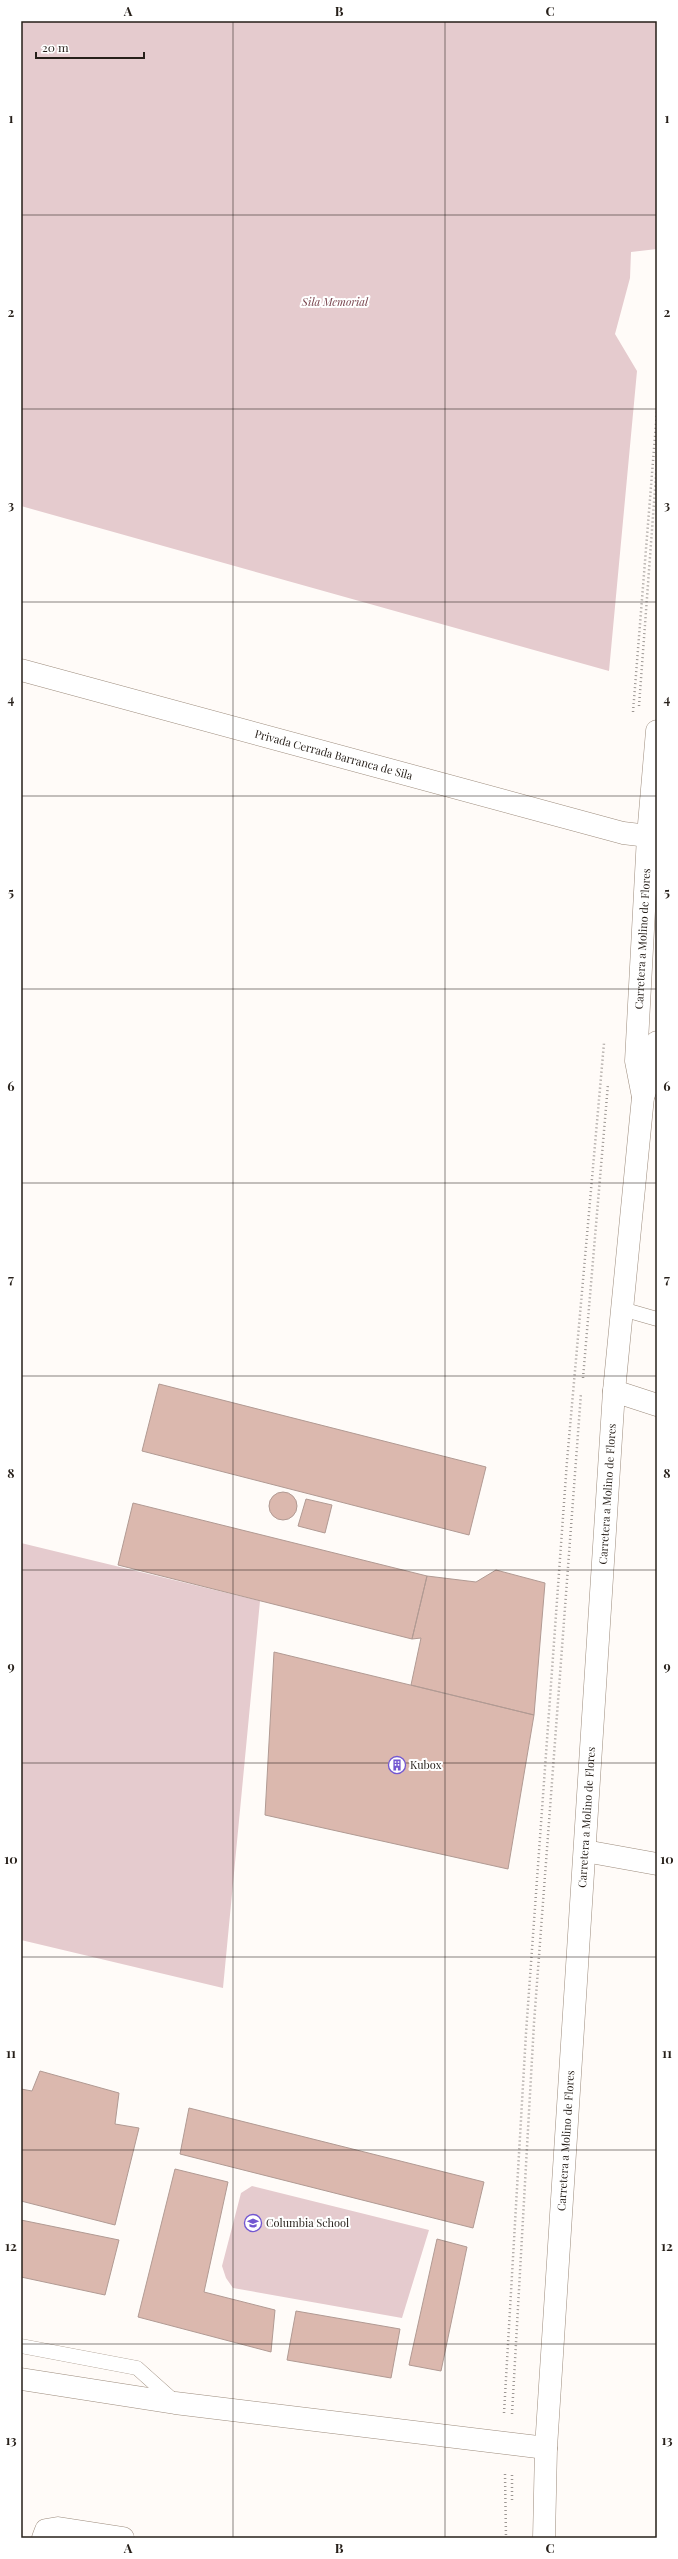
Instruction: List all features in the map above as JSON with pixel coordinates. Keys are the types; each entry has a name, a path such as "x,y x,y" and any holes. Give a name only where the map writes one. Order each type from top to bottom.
{"main road":[{"name":"Privada Cerrada Barranca de Sila","path":"21,670 623,833 648,836"},
{"name":"Carretera a Molino de Flores","path":"643,1097 636,1061 648,836 657,731"},
{"name":"Carretera a Molino de Flores","path":"544,2538 546,2448 614,1391 643,1097 655,1064 657,1042"},
{"path":"614,1391 657,1405"},
{"path":"585,1851 657,1864"},
{"path":"21,2379 175,2403 508,2442 546,2448"},
{"path":"43,2538 46,2530 58,2528 123,2538"}],"lane":[{"path":"622,1309 657,1319"},
{"path":"21,2346 137,2368 175,2403"}],"path":[{"path":"633,717 657,411"},
{"path":"638,712 657,462"},
{"path":"512,2506 508,2442 504,2414 539,1858 567,1461 605,1040"},
{"path":"582,1382 608,1080"},
{"path":"506,2538 508,2442 515,2353 535,2016 582,1390"}],"green space":[{"name":"Sila Memorial","path":"21,21 657,21 657,249 631,252 630,278 615,334 637,371 609,671 21,506"},
{"path":"21,1543 260,1601 223,1988 21,1940"},
{"path":"252,2186 429,2230 402,2318 233,2288 226,2278 222,2266 241,2193"}],"building":[{"path":"159,1384 486,1467 469,1535 142,1451"},
{"path":"283,1492 293,1496 297,1506 293,1516 283,1520 273,1516 269,1506 273,1496"},
{"path":"306,1499 332,1505 325,1533 298,1526"},
{"path":"133,1503 427,1576 412,1639 118,1565"},
{"path":"496,1570 545,1583 534,1715 411,1685 421,1638 412,1639 427,1576 476,1582"},
{"name":"Kubox","path":"274,1652 534,1715 508,1869 265,1815"},
{"path":"40,2071 119,2093 115,2124 139,2128 115,2225 21,2201 21,2089 32,2091"},
{"path":"189,2108 484,2182 473,2228 180,2154"},
{"path":"175,2169 228,2182 204,2292 275,2310 271,2352 138,2317"},
{"path":"21,2220 119,2240 105,2295 21,2277"},
{"path":"437,2239 467,2247 441,2371 409,2365"},
{"path":"296,2311 400,2329 391,2378 287,2360"}],"place":[{"name":"Kubox","path":"397,1765"},
{"name":"Columbia School","path":"253,2223"}]}
